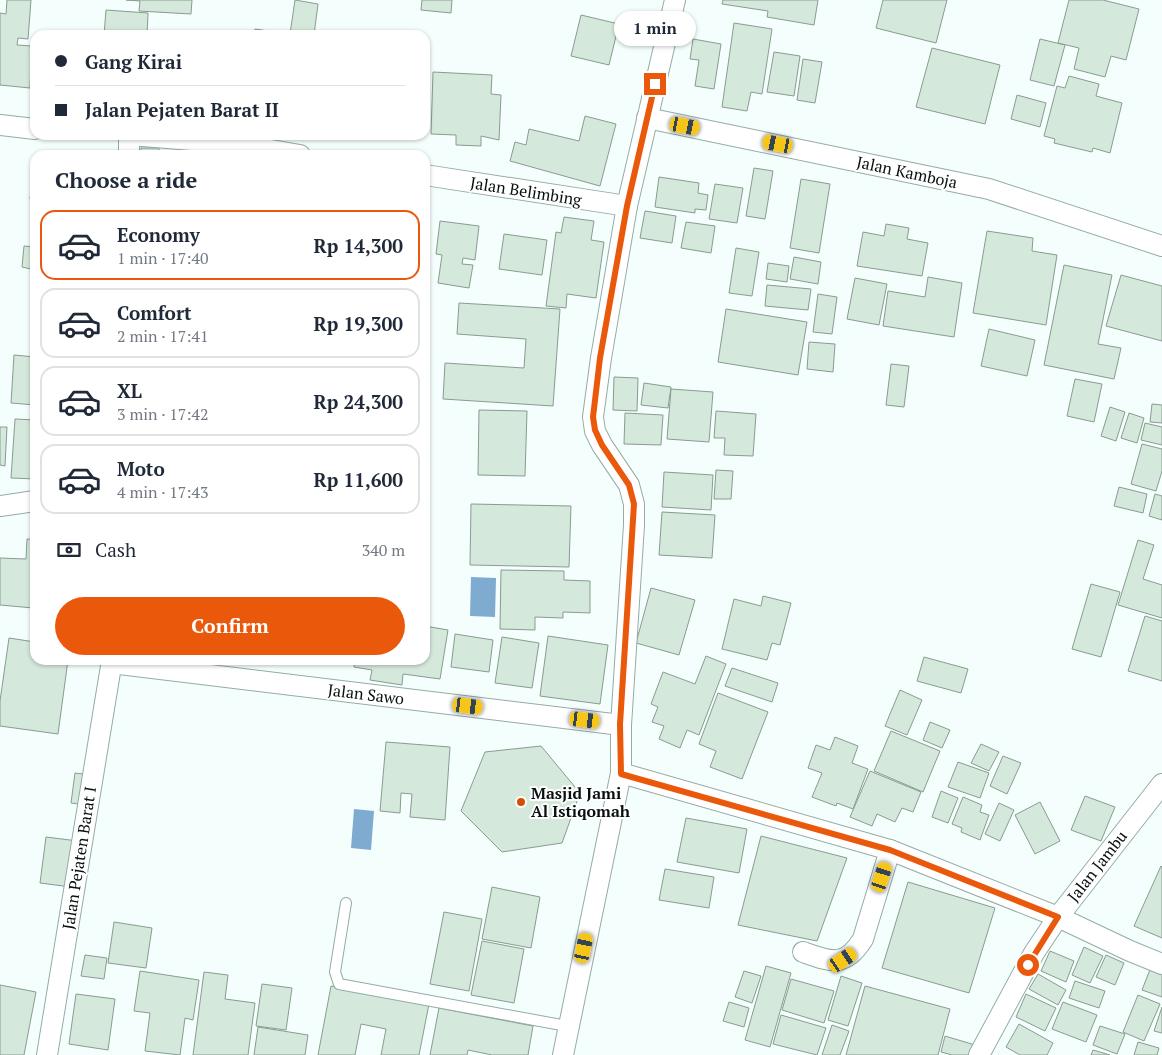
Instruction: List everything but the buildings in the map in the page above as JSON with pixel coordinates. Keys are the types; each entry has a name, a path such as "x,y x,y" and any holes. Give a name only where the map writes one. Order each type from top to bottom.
{"street":[{"path":"563,1055 567,1026 621,774 620,724 634,504 629,485 602,445 595,430 593,417 600,358 627,206 675,0"},
{"name":"Jalan Kamboja","path":"647,118 989,189 1162,246"},
{"path":"0,125 30,128"},
{"path":"192,140 229,143 270,150"},
{"name":"Jalan Belimbing","path":"430,177 627,206"},
{"path":"0,506 30,502"},
{"name":"Jalan Pejaten Barat I","path":"47,1055 111,665"},
{"name":"Jalan Sawo","path":"136,665 620,724"},
{"name":"Jalan Jambu","path":"621,774 890,850 1058,917 1162,784"},
{"path":"803,952 829,961 843,960 855,952 863,939 890,850"},
{"path":"979,1055 1030,961 1058,917 1130,952 1162,964"}],"lane":[{"path":"346,903 335,972 339,984 567,1026"}],"water":[{"path":"471,577 496,578 495,617 470,616"},
{"path":"354,809 374,811 371,850 351,848"}],"place":[{"name":"Masjid Jami Al Istiqomah","path":"521,802"}],"route":[{"path":"655,84 627,206 600,358 593,417 595,430 602,445 629,485 634,504 620,724 621,774 890,850 1058,917 1028,965"}]}
